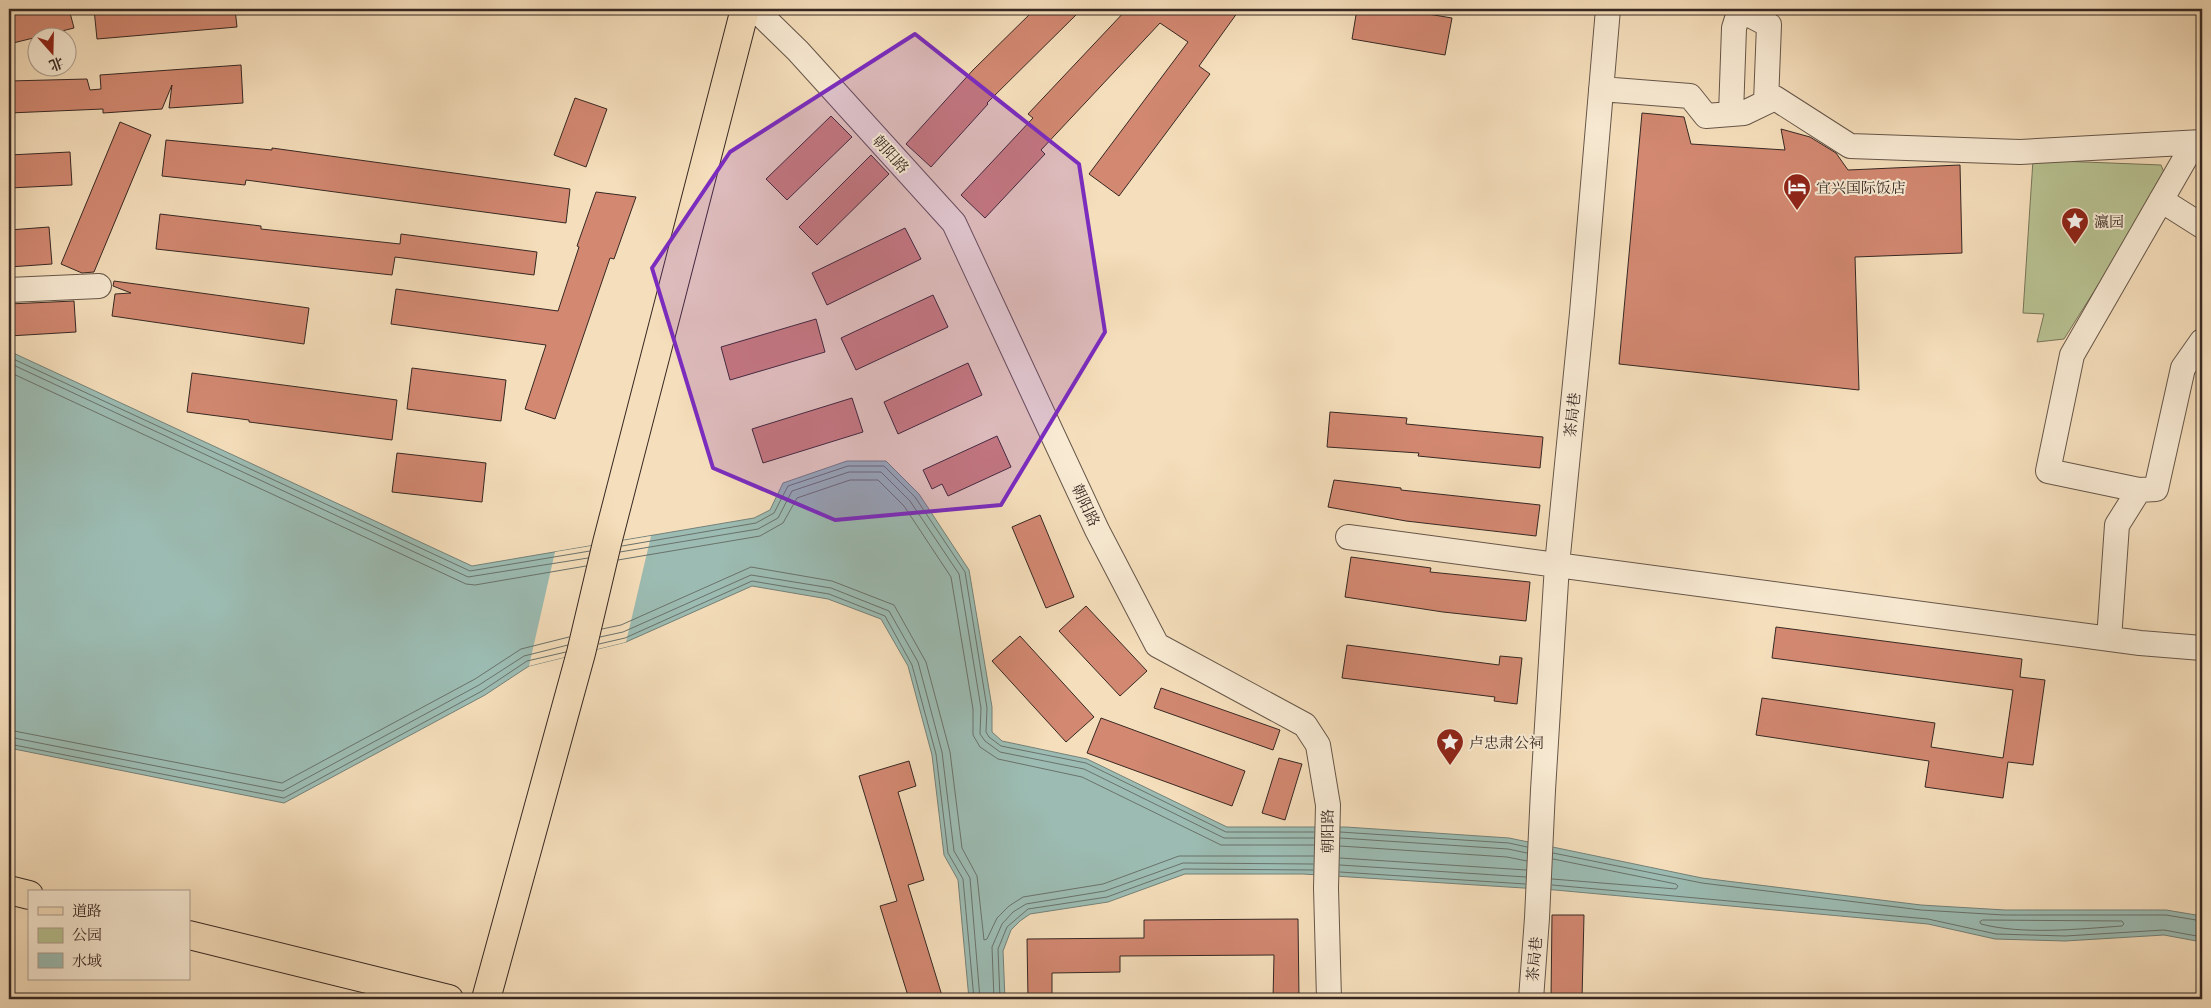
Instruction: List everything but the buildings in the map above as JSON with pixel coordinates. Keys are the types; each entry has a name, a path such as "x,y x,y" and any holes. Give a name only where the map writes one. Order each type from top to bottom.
{"main road":[{"path":"486,999 582,653 607,543 746,9"},
{"path":"9,890 28,895"},
{"path":"190,935 449,999"}],"street":[{"name":"朝阳路","path":"755,9 798,51 954,223 1098,530 1157,645 1305,725 1318,745 1328,805 1326,888 1329,999"},
{"name":"茶局巷","path":"1531,999 1557,565 1582,313 1608,9"},
{"path":"1731,114 1734,28 1740,10 1769,25 1766,102"},
{"path":"1601,89 1690,96 1706,116 1744,113 1775,98 1850,146 2020,152 2198,142"},
{"path":"2198,142 2161,200 2072,355 2048,471 2139,490 2156,489 2183,368 2202,341"},
{"path":"2161,200 2202,226"},
{"path":"9,290 99,286"},
{"path":"2109,639 2117,525 2139,490"},
{"path":"1348,537 2109,639 2202,648"}],"highlighted area":[{"path":"915,34 1079,164 1105,332 1001,505 835,520 713,468 652,268 730,152"}],"green space":[{"name":"瀛园","path":"2033,160 2161,165 2166,177 2064,339 2037,342 2044,314 2023,313"}],"water":[{"path":"9,351 472,566 754,518 770,510 783,483 847,461 886,461 919,494 969,570 992,707 992,732 1002,741 1087,759 1227,827 1346,827 1509,838 1702,878 1921,905 2005,910 2166,910 2202,916 2202,942 2164,935 2065,941 1995,939 1928,924 1555,890 1303,874 1185,874 1108,902 1030,914 1011,930 1003,951 1005,999 969,999 958,880 944,855 932,755 908,666 881,619 828,599 752,586 626,642 529,666 485,695 284,803 9,748"}],"pier":[{"path":"651,536 626,642 529,666 555,552"}],"place":[{"name":"宜兴国际饭店","path":"1797,211"},
{"name":"瀛园","path":"2075,245"},
{"name":"卢忠肃公祠","path":"1450,766"}]}
